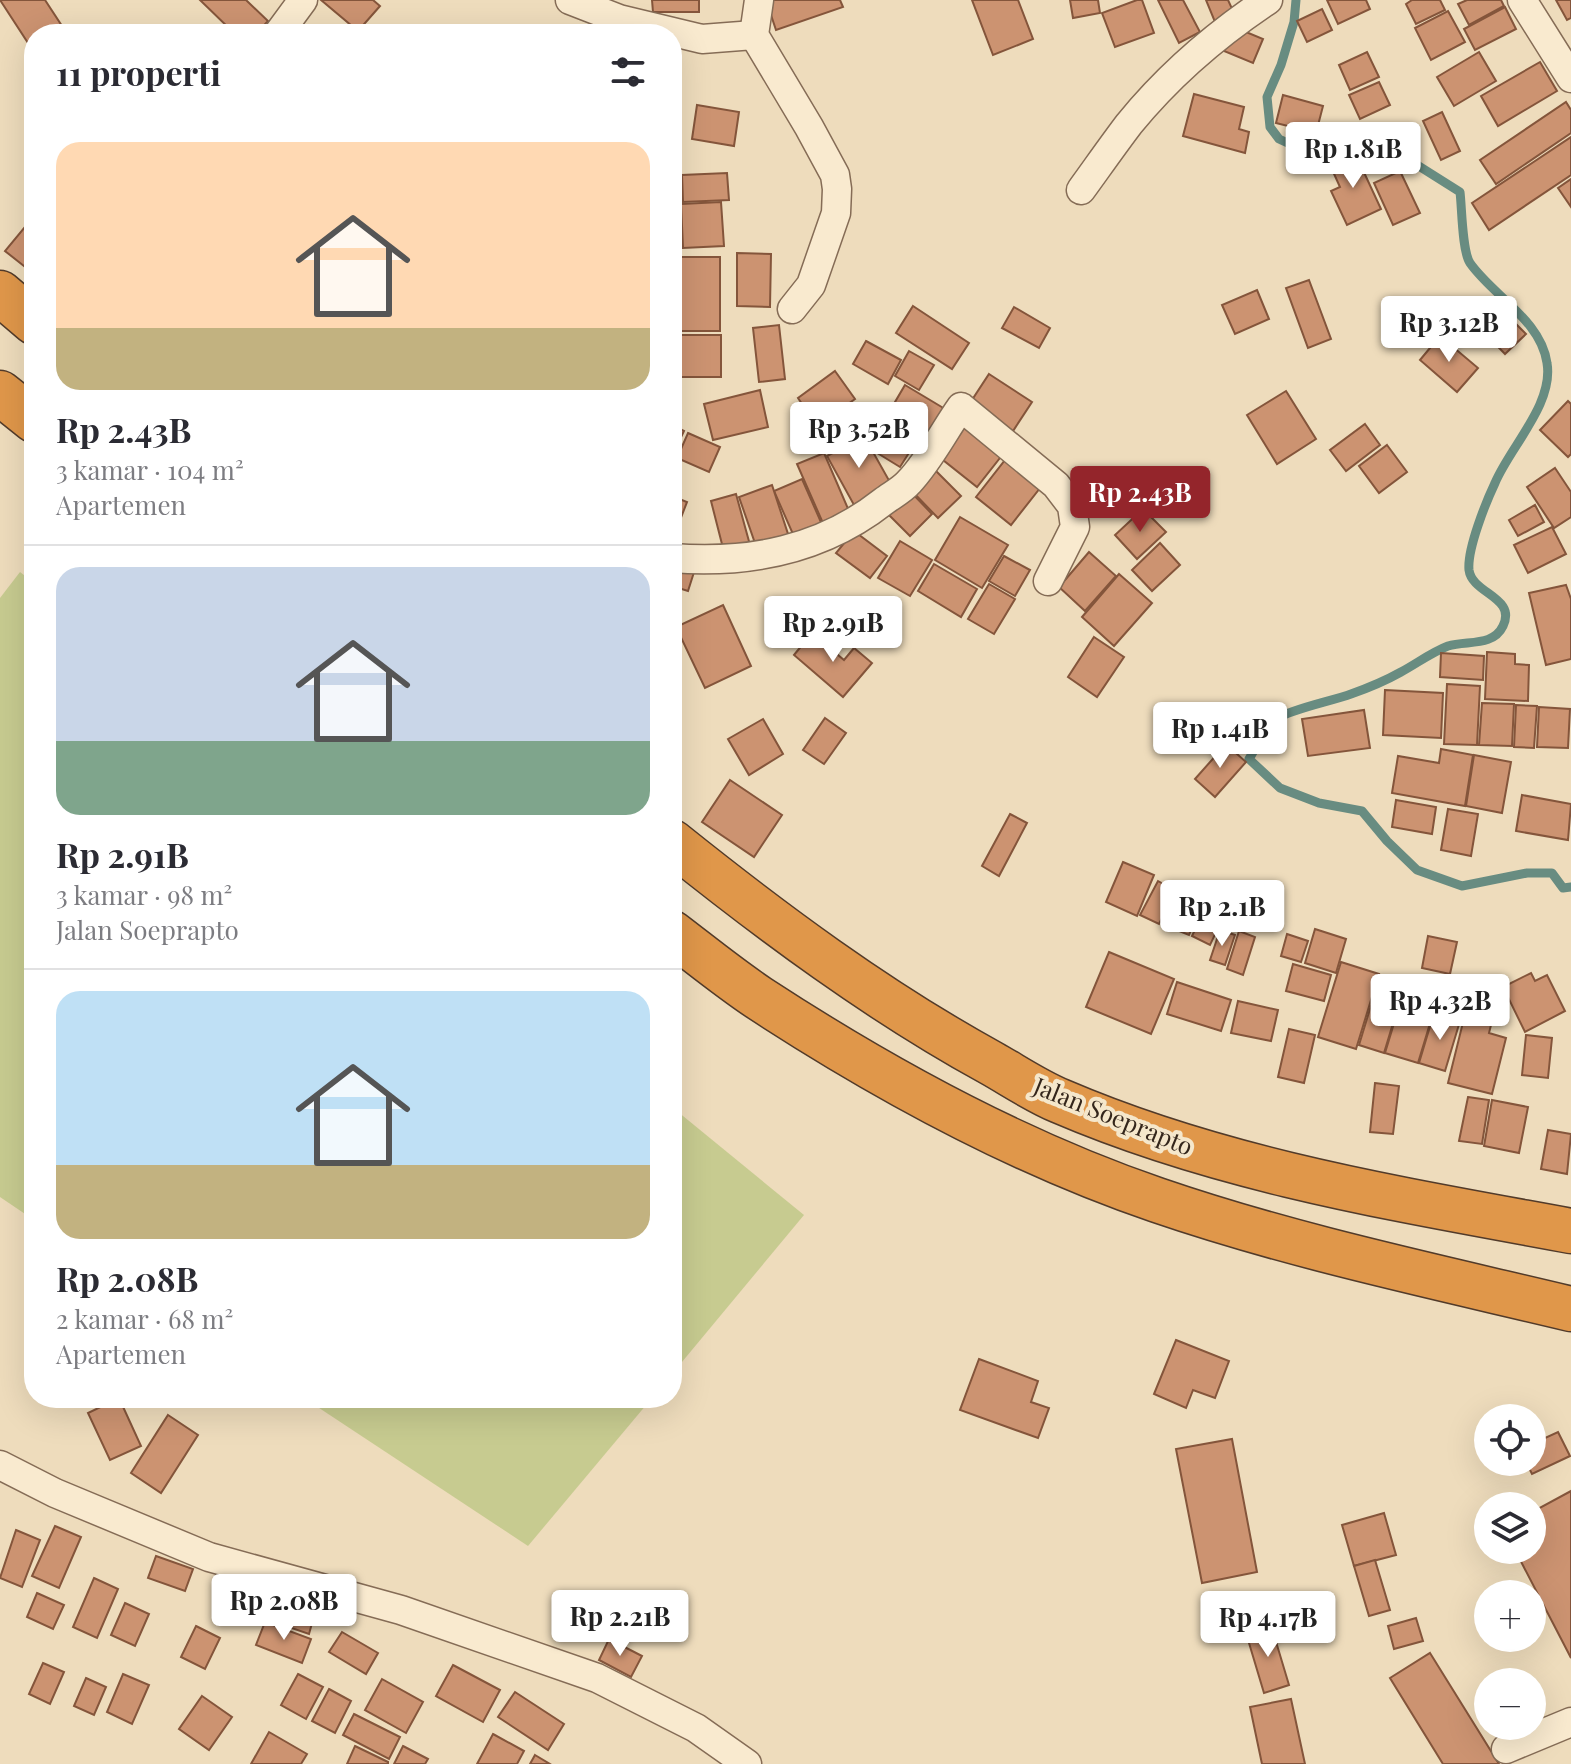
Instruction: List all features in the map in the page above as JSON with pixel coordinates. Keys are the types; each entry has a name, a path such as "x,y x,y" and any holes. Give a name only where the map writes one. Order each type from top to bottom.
{"highway":[{"path":"0,393 24,412"},
{"name":"Jalan Soeprapto","path":"682,850 870,991 956,1044 1058,1100 1240,1164 1342,1189 1571,1231"},
{"path":"682,941 757,997 866,1065 1054,1160 1154,1199 1241,1228 1571,1309"}],"street":[{"path":"285,24 303,0"},
{"path":"570,0 640,24"},
{"path":"759,0 754,35 835,175 837,189 836,213 811,285 792,309"},
{"path":"1081,190 1131,122 1175,77 1216,38 1268,0"},
{"path":"1522,0 1571,78"},
{"path":"682,34 702,39 754,35"},
{"path":"682,559 712,561 807,546 860,520 909,483 961,407 1056,485 1072,506 1075,527 1048,581"},
{"path":"0,1465 55,1493 209,1557 401,1610 597,1678 696,1728 747,1764"},
{"path":"1506,1749 1571,1722"}],"green space":[{"path":"20,572 24,575 24,1213 0,1197 0,598"},
{"path":"682,1115 804,1215 682,1362"},
{"path":"319,1408 644,1408 528,1546"}],"building":[{"path":"0,0 45,0 61,24 24,24 24,37"},
{"path":"200,0 246,0 268,21 265,24 225,24"},
{"path":"321,0 373,0 380,6 364,24 350,24"},
{"path":"652,0 699,0 699,12 653,12"},
{"path":"766,0 840,0 843,7 776,30"},
{"path":"972,0 1018,0 1033,39 993,55"},
{"path":"1070,0 1098,0 1100,13 1073,18"},
{"path":"1142,0 1154,33 1115,47 1102,13"},
{"path":"1158,0 1183,0 1200,32 1179,43"},
{"path":"1206,0 1228,0 1234,13 1215,22"},
{"path":"1327,0 1366,0 1370,9 1338,24"},
{"path":"1412,0 1440,0 1445,10 1416,24 1406,4"},
{"path":"1467,0 1501,0 1504,6 1469,25 1458,4"},
{"path":"1556,0 1571,0 1571,18 1567,20"},
{"path":"1505,7 1516,29 1475,50 1464,29"},
{"path":"1322,9 1332,30 1307,42 1297,21"},
{"path":"1448,11 1465,42 1431,60 1415,28"},
{"path":"1234,27 1263,39 1253,63 1224,51"},
{"path":"1367,52 1379,77 1350,90 1339,65"},
{"path":"1479,52 1496,81 1454,106 1437,77"},
{"path":"1540,62 1557,91 1498,126 1481,96"},
{"path":"1379,82 1390,105 1360,119 1349,95"},
{"path":"1194,94 1244,107 1239,129 1249,132 1245,153 1183,136"},
{"path":"1283,95 1323,106 1316,133 1276,123"},
{"path":"1566,102 1571,110 1571,133 1496,184 1480,160"},
{"path":"697,105 739,112 734,146 692,139"},
{"path":"1442,112 1460,151 1441,160 1423,121"},
{"path":"1571,137 1571,175 1489,230 1472,203"},
{"path":"1355,153 1381,209 1347,225 1331,191 1340,187 1330,165"},
{"path":"1400,171 1420,213 1393,225 1374,183"},
{"path":"727,173 729,200 683,202 682,175"},
{"path":"1571,179 1571,207 1558,188"},
{"path":"721,202 724,246 683,248 682,204"},
{"path":"24,228 24,266 5,251"},
{"path":"737,253 771,254 770,307 737,306"},
{"path":"682,257 720,257 720,331 682,331"},
{"path":"1309,280 1331,339 1308,348 1286,288"},
{"path":"1257,290 1269,319 1235,334 1222,305"},
{"path":"913,306 969,343 952,369 896,333"},
{"path":"1014,307 1050,328 1039,348 1002,328"},
{"path":"1499,307 1526,334 1505,354 1479,327"},
{"path":"779,325 785,379 759,382 753,328"},
{"path":"682,335 721,335 721,377 682,377"},
{"path":"1440,336 1478,368 1457,392 1420,360"},
{"path":"866,341 901,360 888,384 853,364"},
{"path":"909,351 934,365 919,390 895,376"},
{"path":"835,371 855,399 817,426 798,398"},
{"path":"989,374 1032,402 1013,431 970,403"},
{"path":"905,385 950,412 933,441 888,414"},
{"path":"760,390 768,427 713,440 704,404"},
{"path":"1286,391 1316,439 1277,464 1247,415"},
{"path":"1568,401 1571,404 1571,454 1568,457 1540,430"},
{"path":"968,418 1007,449 977,487 938,456"},
{"path":"894,420 919,437 900,467 874,451"},
{"path":"1365,424 1380,445 1346,471 1330,450"},
{"path":"688,433 720,447 709,472 682,460 682,447"},
{"path":"864,436 891,484 854,505 827,456"},
{"path":"1387,445 1407,472 1379,493 1359,466"},
{"path":"824,453 852,518 826,530 797,464"},
{"path":"1009,455 1044,483 1011,525 976,497"},
{"path":"931,466 961,496 938,518 909,488"},
{"path":"1555,468 1571,492 1571,517 1554,528 1527,487"},
{"path":"802,479 824,529 796,541 774,491"},
{"path":"772,485 789,537 757,549 739,497"},
{"path":"908,489 932,514 910,536 885,511"},
{"path":"736,494 750,545 724,552 711,501"},
{"path":"1535,505 1544,522 1518,536 1509,520"},
{"path":"1143,509 1166,532 1137,559 1115,535"},
{"path":"960,517 1008,545 982,588 935,560"},
{"path":"1552,527 1566,554 1528,573 1514,545"},
{"path":"854,531 887,556 870,578 836,553"},
{"path":"900,541 932,560 910,596 878,578"},
{"path":"1160,543 1180,565 1152,591 1132,570"},
{"path":"1089,552 1116,576 1085,611 1059,587"},
{"path":"1004,556 1030,570 1015,596 989,581"},
{"path":"934,564 977,589 961,617 918,591"},
{"path":"682,566 695,569 688,591 682,589"},
{"path":"1119,574 1152,603 1114,646 1082,617"},
{"path":"989,584 1015,599 994,634 968,619"},
{"path":"1566,585 1571,599 1571,659 1546,665 1529,593"},
{"path":"723,605 751,666 705,688 682,640 682,624"},
{"path":"812,633 844,660 854,648 872,663 843,697 794,655"},
{"path":"1094,637 1124,657 1097,697 1068,677"},
{"path":"1487,652 1515,654 1515,664 1529,665 1528,701 1485,699"},
{"path":"1441,653 1484,656 1483,680 1440,677"},
{"path":"1447,684 1480,686 1477,745 1444,744"},
{"path":"1385,690 1443,693 1441,738 1383,735"},
{"path":"1482,703 1514,704 1512,746 1479,745"},
{"path":"1516,705 1537,706 1534,748 1514,747"},
{"path":"1539,707 1570,709 1568,748 1537,747"},
{"path":"1364,710 1370,748 1308,756 1302,719"},
{"path":"825,718 846,733 824,764 803,750"},
{"path":"763,719 783,754 749,775 728,739"},
{"path":"1226,744 1246,762 1215,797 1195,779"},
{"path":"1441,749 1473,755 1465,806 1392,793 1398,756 1439,763"},
{"path":"1474,755 1511,762 1502,813 1466,806"},
{"path":"730,780 782,815 754,857 702,822"},
{"path":"1522,795 1571,804 1568,840 1516,831"},
{"path":"1396,800 1436,807 1432,834 1392,827"},
{"path":"1448,809 1478,814 1471,856 1441,850"},
{"path":"1010,814 1027,823 999,876 982,866"},
{"path":"1123,862 1154,875 1137,916 1106,902"},
{"path":"1158,881 1176,891 1159,924 1140,915"},
{"path":"1176,897 1201,907 1189,935 1164,925"},
{"path":"1202,915 1220,924 1210,945 1192,936"},
{"path":"1315,929 1346,939 1336,973 1305,963"},
{"path":"1220,930 1235,935 1225,965 1210,960"},
{"path":"1239,931 1255,937 1243,975 1227,969"},
{"path":"1287,934 1308,941 1301,962 1281,956"},
{"path":"1428,936 1457,942 1450,974 1422,968"},
{"path":"1109,952 1174,979 1151,1034 1086,1007"},
{"path":"1341,962 1379,974 1356,1049 1318,1037"},
{"path":"1293,964 1331,975 1324,1001 1286,991"},
{"path":"1531,973 1535,981 1547,975 1565,1011 1525,1032 1503,987"},
{"path":"1177,982 1231,1000 1221,1031 1167,1014"},
{"path":"1376,989 1401,997 1384,1053 1359,1045"},
{"path":"1471,990 1498,997 1489,1033 1506,1038 1492,1094 1448,1083"},
{"path":"1402,997 1435,1007 1418,1063 1385,1053"},
{"path":"1238,1001 1278,1010 1271,1041 1231,1033"},
{"path":"1434,1013 1460,1021 1445,1071 1419,1063"},
{"path":"1289,1029 1315,1035 1304,1083 1278,1077"},
{"path":"1526,1035 1552,1038 1548,1078 1522,1075"},
{"path":"1375,1083 1399,1086 1393,1134 1370,1132"},
{"path":"1468,1097 1489,1100 1482,1144 1459,1141"},
{"path":"1492,1100 1528,1107 1519,1153 1484,1146"},
{"path":"1548,1130 1571,1134 1567,1174 1541,1169"},
{"path":"1176,1340 1229,1361 1215,1398 1193,1390 1186,1408 1154,1394"},
{"path":"979,1359 1038,1381 1031,1402 1049,1408 1038,1438 960,1410"},
{"path":"98,1408 124,1408 141,1446 110,1460 88,1413"},
{"path":"168,1415 198,1435 161,1493 131,1473"},
{"path":"1558,1432 1570,1456 1546,1467 1546,1438"},
{"path":"1232,1439 1257,1572 1202,1583 1176,1449"},
{"path":"1571,1491 1571,1658 1546,1610 1546,1580 1531,1580 1522,1564 1546,1564 1546,1504"},
{"path":"1384,1513 1396,1555 1354,1566 1342,1525"},
{"path":"55,1526 81,1537 59,1588 32,1576"},
{"path":"16,1530 40,1540 22,1587 0,1578"},
{"path":"156,1556 193,1569 185,1591 148,1578"},
{"path":"1375,1560 1390,1610 1369,1616 1354,1566"},
{"path":"94,1578 118,1589 97,1638 73,1627"},
{"path":"37,1593 64,1605 53,1629 27,1617"},
{"path":"125,1603 149,1614 135,1646 111,1635"},
{"path":"277,1604 314,1616 309,1634 271,1621"},
{"path":"1416,1618 1423,1641 1394,1649 1388,1626"},
{"path":"265,1622 311,1639 302,1663 256,1645"},
{"path":"1271,1625 1289,1685 1264,1693 1246,1633"},
{"path":"196,1626 220,1638 205,1669 181,1657"},
{"path":"342,1632 378,1653 366,1674 329,1652"},
{"path":"609,1639 642,1656 631,1677 599,1660"},
{"path":"1430,1653 1474,1724 1474,1740 1484,1740 1499,1764 1443,1764 1390,1678"},
{"path":"43,1663 64,1672 50,1704 29,1694"},
{"path":"453,1665 500,1690 483,1722 436,1696"},
{"path":"123,1674 149,1685 132,1724 107,1712"},
{"path":"298,1674 323,1687 306,1719 281,1705"},
{"path":"86,1678 106,1687 94,1715 74,1706"},
{"path":"382,1679 423,1702 406,1733 365,1710"},
{"path":"329,1689 351,1701 335,1733 312,1721"},
{"path":"515,1692 564,1724 548,1750 498,1717"},
{"path":"202,1696 232,1717 209,1750 179,1729"},
{"path":"1291,1699 1305,1764 1262,1764 1250,1707"},
{"path":"354,1714 400,1737 389,1759 343,1735"},
{"path":"269,1732 307,1754 301,1764 251,1764"},
{"path":"493,1734 524,1751 517,1764 477,1764"},
{"path":"355,1746 388,1762 388,1764 347,1764"},
{"path":"403,1746 428,1759 425,1764 394,1764"},
{"path":"535,1755 550,1764 530,1764"}],"waterway":[{"path":"1296,0 1294,22 1267,97 1270,127 1279,139 1303,150 1375,145 1414,163 1460,192 1467,257 1536,334 1547,363 1547,378 1538,409 1491,491 1471,550 1469,570 1472,578 1504,608 1506,616 1499,633 1486,640 1448,646 1370,687 1283,715 1268,727 1249,759 1280,788 1319,803 1362,811 1417,870 1462,886 1527,873 1552,873 1563,888 1571,887"}]}
